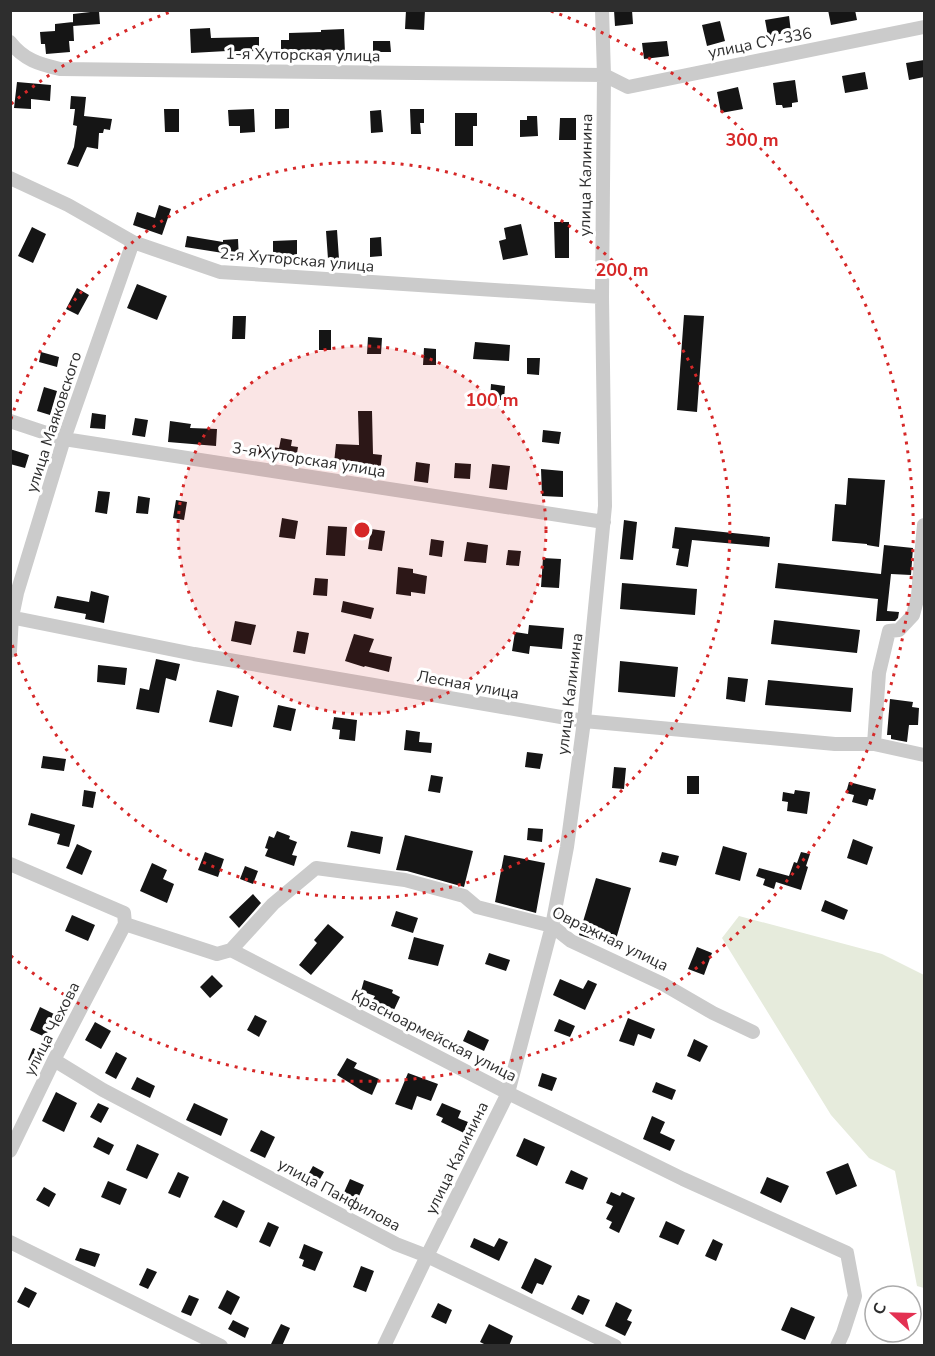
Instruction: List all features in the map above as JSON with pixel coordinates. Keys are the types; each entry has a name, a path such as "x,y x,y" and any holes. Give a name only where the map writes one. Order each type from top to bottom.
{"street":[{"name":"улица Калинина","path":"384,1346 508,1093 552,926 567,847 585,721 604,522 602,10"},
{"name":"улица СУ-336","path":"604,75 628,87 924,27"},
{"name":"1-я Хуторская улица","path":"10,42 18,51 36,63 60,69 604,75"},
{"name":"2-я Хуторская улица","path":"10,177 68,205 133,242 220,272 602,297"},
{"name":"улица Маяковского","path":"10,651 11,617 17,593 64,439 133,242"},
{"name":"3-я Хуторская улица","path":"10,421 64,439 604,522"},
{"path":"873,744 879,673 889,631 899,630 913,615 918,596 924,525"},
{"name":"Лесная улица","path":"11,617 194,654 585,721 836,744 873,744 924,754"},
{"name":"Красноармейская улица","path":"10,864 124,913 125,924 217,954 231,950 508,1093 682,1179 847,1253 855,1296 837,1346"},
{"name":"Овражная улица","path":"231,950 273,904 316,868 405,880 464,896 477,907 552,926 572,941 663,984 713,1013 753,1032"},
{"name":"улица Чехова","path":"10,1150 125,924"},
{"name":"улица Панфилова","path":"54,1060 103,1090 396,1244 427,1256 615,1346"},
{"path":"10,1242 221,1346"}],"shaded area":[{"path":"739,916 882,954 924,975 924,1288 923,1284 917,1284 895,1171 869,1158 831,1115 722,938"}],"building":[{"path":"406,10 425,10 424,30 405,29"},
{"path":"614,10 632,10 633,24 615,26"},
{"path":"828,10 855,10 857,20 831,25"},
{"path":"99,11 100,24 73,26 73,14"},
{"path":"789,16 791,32 768,36 765,20"},
{"path":"720,21 725,41 707,46 702,25"},
{"path":"73,22 74,41 69,41 70,52 46,54 45,44 41,44 40,32 55,31 55,24"},
{"path":"210,28 211,38 259,37 259,51 191,53 190,29"},
{"path":"344,29 345,53 281,52 281,40 289,40 289,33"},
{"path":"373,41 390,41 391,52 373,52"},
{"path":"667,41 669,56 644,59 642,43"},
{"path":"924,60 924,77 909,80 906,63"},
{"path":"865,72 868,89 845,93 842,76"},
{"path":"795,80 798,102 792,103 792,107 783,108 782,105 776,105 773,83"},
{"path":"17,82 51,85 50,101 31,99 31,109 14,108"},
{"path":"738,87 743,109 721,113 717,92"},
{"path":"71,96 86,97 84,116 112,119 110,130 104,129 103,133 99,133 98,149 87,147 78,167 67,164 74,147 77,126 73,125 75,109 70,109"},
{"path":"164,109 179,109 179,132 165,132"},
{"path":"254,109 255,132 240,133 240,126 229,126 228,110"},
{"path":"275,109 289,109 289,128 275,129"},
{"path":"410,109 424,109 424,123 420,123 421,134 411,134"},
{"path":"381,110 383,132 371,133 370,111"},
{"path":"455,113 477,113 477,126 473,126 473,146 455,146"},
{"path":"527,116 537,116 538,136 520,137 520,120 527,120"},
{"path":"560,118 576,118 576,140 559,140"},
{"path":"159,205 171,209 162,235 133,225 137,212 155,218"},
{"path":"554,222 569,222 569,258 555,258"},
{"path":"521,224 528,255 503,260 499,241 506,239 504,228"},
{"path":"32,227 46,234 33,263 18,256"},
{"path":"337,230 339,259 328,259 326,231"},
{"path":"187,236 223,242 223,240 238,239 239,260 224,261 223,253 185,247"},
{"path":"381,237 382,256 370,257 370,238"},
{"path":"297,240 297,255 273,256 273,241"},
{"path":"137,284 167,296 157,320 127,308"},
{"path":"77,288 89,295 78,315 66,309"},
{"path":"684,315 704,316 697,412 677,410"},
{"path":"233,316 246,316 245,339 232,339"},
{"path":"319,330 331,330 331,350 319,350"},
{"path":"368,337 382,338 381,354 367,354"},
{"path":"475,342 510,345 509,361 473,359"},
{"path":"424,348 436,349 436,365 423,365"},
{"path":"41,352 59,357 57,367 39,362"},
{"path":"527,358 540,358 539,375 527,374"},
{"path":"491,384 505,386 504,400 490,400"},
{"path":"44,387 57,391 50,415 37,411"},
{"path":"358,411 372,411 373,454 382,455 380,473 358,471 358,464 334,463 336,444 359,445"},
{"path":"92,413 106,415 105,429 90,428"},
{"path":"135,418 148,420 145,437 132,435"},
{"path":"170,421 191,424 190,428 217,429 216,446 168,442"},
{"path":"543,430 561,432 559,444 542,442"},
{"path":"281,438 292,440 291,446 298,447 296,459 255,456 257,445 279,448"},
{"path":"10,449 29,455 25,468 10,464"},
{"path":"416,462 430,464 428,483 414,481"},
{"path":"455,463 471,464 470,479 454,478"},
{"path":"492,464 510,466 507,490 489,488"},
{"path":"541,469 563,471 563,497 542,496"},
{"path":"848,478 885,480 879,547 832,541 835,504 846,505"},
{"path":"98,491 110,492 107,514 95,512"},
{"path":"138,496 150,498 148,514 136,513"},
{"path":"176,500 187,502 184,520 173,518"},
{"path":"282,518 298,521 295,539 279,537"},
{"path":"624,520 637,522 633,560 620,559"},
{"path":"328,526 347,527 345,556 326,555"},
{"path":"675,527 770,537 769,547 692,540 688,567 676,565 679,549 672,548"},
{"path":"371,529 385,531 382,551 368,549"},
{"path":"431,539 444,541 442,557 429,555"},
{"path":"467,542 488,545 486,563 464,561"},
{"path":"884,545 913,548 911,575 891,574 887,611 899,612 895,621 876,621 878,599 775,588 778,563 881,574"},
{"path":"508,550 521,551 519,566 506,565"},
{"path":"543,558 561,559 559,588 541,587"},
{"path":"398,567 413,569 413,573 427,576 425,594 411,592 411,596 396,594"},
{"path":"315,578 328,579 327,596 313,595"},
{"path":"622,583 697,589 695,615 620,609"},
{"path":"91,591 109,596 104,623 85,619 86,614 54,608 57,596 89,602"},
{"path":"343,601 374,608 371,619 341,612"},
{"path":"774,620 860,630 857,653 771,644"},
{"path":"235,621 256,625 251,645 231,641"},
{"path":"529,625 564,628 562,649 530,646 529,654 512,651 515,632 528,634"},
{"path":"297,631 309,633 305,654 293,652"},
{"path":"354,634 374,639 369,652 392,657 389,672 345,661"},
{"path":"156,659 180,664 176,681 166,678 159,713 136,709 140,688 149,690"},
{"path":"620,661 678,667 675,697 618,692"},
{"path":"98,665 127,668 125,685 97,682"},
{"path":"728,677 748,679 745,702 726,699"},
{"path":"768,680 853,688 851,712 765,705"},
{"path":"217,690 239,696 232,727 209,722"},
{"path":"890,699 913,702 912,707 919,708 918,725 909,725 907,742 891,739 891,735 887,735"},
{"path":"278,705 296,709 291,731 273,727"},
{"path":"334,717 357,720 355,741 339,739 340,730 332,729"},
{"path":"406,730 420,732 419,742 432,743 431,753 404,750"},
{"path":"527,752 543,754 540,769 525,767"},
{"path":"43,756 66,759 64,771 41,768"},
{"path":"614,767 626,768 624,789 612,788"},
{"path":"431,775 443,777 440,793 428,791"},
{"path":"687,776 699,776 699,794 687,794"},
{"path":"849,782 876,789 873,800 869,799 867,806 852,802 854,795 846,793"},
{"path":"84,790 96,792 93,808 82,806"},
{"path":"795,790 810,792 807,814 787,811 788,802 782,801 783,792 794,794"},
{"path":"31,813 75,825 69,847 57,844 60,834 28,825"},
{"path":"528,828 543,829 542,842 527,840"},
{"path":"277,831 290,836 289,839 297,842 292,855 297,856 294,866 265,856 269,836 274,838"},
{"path":"351,831 383,837 380,854 347,847"},
{"path":"405,835 473,851 464,887 396,870"},
{"path":"853,839 873,847 867,865 847,858"},
{"path":"77,844 92,851 82,875 66,868"},
{"path":"723,846 747,853 740,881 715,874"},
{"path":"205,852 224,859 218,877 198,870"},
{"path":"662,852 679,856 676,866 659,862"},
{"path":"801,852 810,854 801,890 776,882 774,889 763,885 765,879 756,876 759,868 789,876"},
{"path":"504,855 545,863 536,913 495,902"},
{"path":"152,863 167,870 163,879 174,884 167,903 140,891"},
{"path":"245,866 258,871 253,884 240,879"},
{"path":"596,878 631,888 614,946 579,935"},
{"path":"253,894 261,903 239,928 229,917"},
{"path":"825,900 848,910 844,920 821,911"},
{"path":"396,911 418,918 413,933 391,926"},
{"path":"72,915 95,925 88,941 65,931"},
{"path":"328,924 344,937 311,975 299,965 317,943 314,940"},
{"path":"414,937 444,945 438,966 408,959"},
{"path":"697,947 712,953 704,975 688,969"},
{"path":"489,953 510,960 506,971 485,964"},
{"path":"212,975 223,986 210,998 200,987"},
{"path":"560,979 583,989 588,980 597,984 585,1010 553,995"},
{"path":"364,980 393,990 392,993 400,997 393,1012 371,1003 375,996 361,991"},
{"path":"40,1007 56,1015 45,1037 30,1030"},
{"path":"255,1015 267,1021 259,1037 247,1030"},
{"path":"628,1018 655,1029 651,1039 638,1034 634,1046 619,1041"},
{"path":"559,1019 575,1026 570,1037 554,1031"},
{"path":"95,1022 111,1031 101,1049 85,1040"},
{"path":"468,1030 489,1040 484,1051 463,1041"},
{"path":"694,1039 708,1046 700,1062 687,1056"},
{"path":"33,1048 46,1054 41,1066 28,1060"},
{"path":"116,1052 127,1058 116,1079 105,1073"},
{"path":"347,1058 357,1063 354,1068 379,1079 372,1095 337,1075"},
{"path":"408,1073 438,1084 431,1101 417,1096 412,1110 395,1104"},
{"path":"542,1073 557,1078 552,1091 538,1086"},
{"path":"137,1077 155,1086 150,1098 131,1089"},
{"path":"656,1082 676,1090 672,1100 652,1092"},
{"path":"56,1092 77,1103 64,1132 42,1121"},
{"path":"98,1103 109,1108 101,1123 90,1117"},
{"path":"194,1103 228,1119 221,1136 186,1120"},
{"path":"442,1103 461,1111 458,1118 468,1122 464,1133 441,1122 443,1118 436,1115"},
{"path":"652,1116 665,1122 660,1133 675,1140 670,1151 643,1139"},
{"path":"261,1130 275,1137 265,1158 250,1151"},
{"path":"98,1137 114,1145 109,1155 93,1147"},
{"path":"524,1138 545,1147 537,1166 516,1156"},
{"path":"137,1144 159,1154 147,1179 126,1170"},
{"path":"848,1163 857,1186 836,1195 826,1172"},
{"path":"313,1166 324,1172 316,1186 305,1180"},
{"path":"571,1170 588,1178 583,1190 565,1183"},
{"path":"178,1172 189,1177 180,1198 168,1193"},
{"path":"767,1177 789,1186 781,1203 760,1193"},
{"path":"350,1179 364,1185 355,1205 341,1199"},
{"path":"108,1181 127,1189 120,1205 101,1197"},
{"path":"44,1187 56,1194 49,1207 36,1200"},
{"path":"611,1192 620,1196 622,1192 635,1198 619,1233 609,1228 612,1222 606,1219 613,1206 606,1203"},
{"path":"223,1200 245,1211 237,1228 214,1217"},
{"path":"666,1221 685,1230 678,1245 659,1237"},
{"path":"268,1222 279,1227 270,1247 259,1242"},
{"path":"474,1238 494,1247 499,1238 508,1242 499,1261 470,1247"},
{"path":"713,1239 723,1244 716,1261 705,1256"},
{"path":"304,1244 323,1252 315,1271 302,1266 304,1260 299,1258"},
{"path":"80,1248 100,1254 95,1267 75,1260"},
{"path":"535,1258 552,1266 543,1285 537,1283 532,1294 521,1288"},
{"path":"361,1266 374,1271 366,1292 353,1287"},
{"path":"147,1268 157,1272 148,1289 139,1285"},
{"path":"25,1287 37,1293 29,1308 17,1302"},
{"path":"227,1290 240,1297 231,1315 218,1308"},
{"path":"189,1295 199,1299 191,1316 181,1312"},
{"path":"578,1295 590,1300 583,1315 571,1309"},
{"path":"616,1302 632,1310 627,1320 632,1322 625,1336 605,1326"},
{"path":"438,1303 452,1310 446,1324 431,1317"},
{"path":"791,1307 815,1317 805,1340 781,1330"},
{"path":"233,1320 249,1328 245,1338 228,1329"},
{"path":"281,1324 290,1328 282,1346 270,1346"},
{"path":"489,1324 513,1336 509,1346 488,1346 480,1342"}]}
